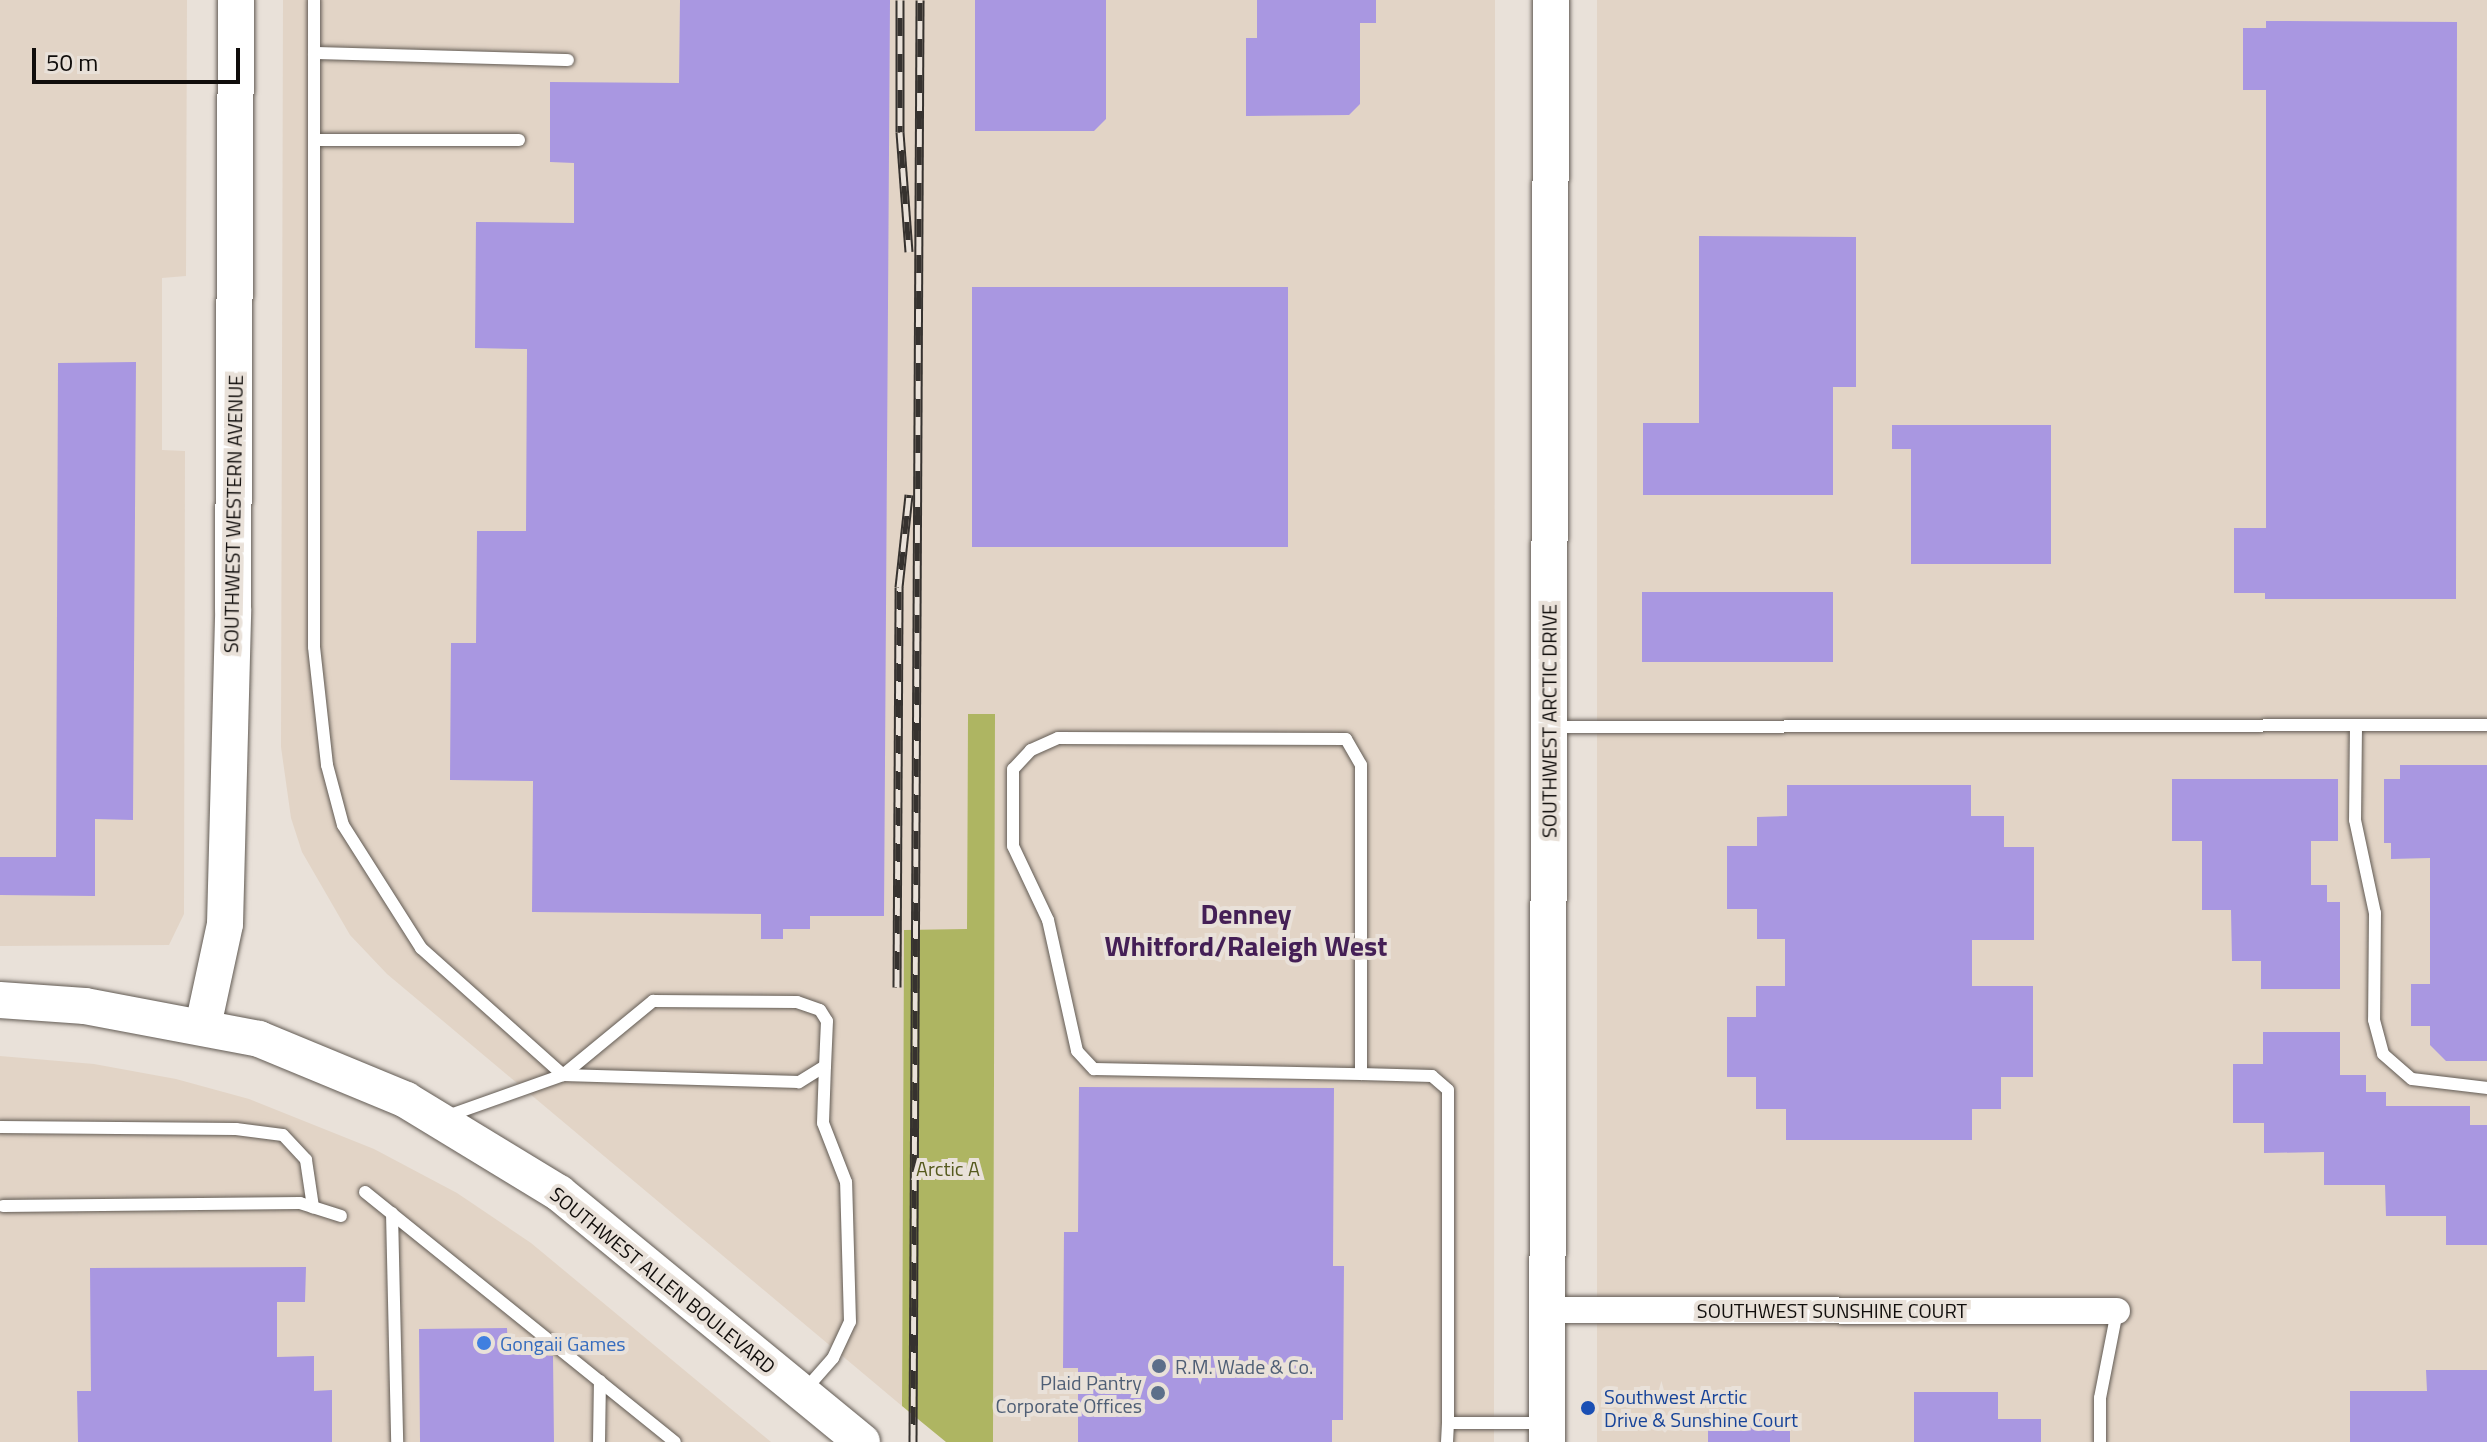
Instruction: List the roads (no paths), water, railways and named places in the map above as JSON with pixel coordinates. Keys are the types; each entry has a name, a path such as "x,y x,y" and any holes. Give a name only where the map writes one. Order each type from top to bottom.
{"main road":[{"name":"SOUTHWEST WESTERN AVENUE","path":"203,1026 225,924 234,593 236,0"},
{"name":"SOUTHWEST ARCTIC DRIVE","path":"1547,1432 1551,0"},
{"name":"SOUTHWEST ALLEN BOULEVARD","path":"0,1000 85,1006 259,1039 347,1072 439,1119 559,1193 862,1442"}],"street":[{"name":"SOUTHWEST SUNSHINE COURT","path":"1547,1310 2117,1311"}],"lane":[{"path":"314,0 314,647 327,765 343,825 421,948 563,1075 799,1082 825,1066"},
{"path":"314,53 568,60"},
{"path":"314,140 519,140"},
{"path":"1549,727 2487,725"},
{"path":"2356,726 2355,820 2375,913 2374,1020 2383,1054 2412,1079 2487,1088"},
{"path":"1361,1074 1361,765 1346,739 1058,738 1031,750 1013,769 1013,846 1048,920 1077,1051 1094,1069 1432,1076 1448,1090 1447,1442"},
{"path":"439,1119 563,1075 653,1001 797,1002 820,1010 827,1021 823,1123 846,1182 850,1322 833,1358 802,1393"},
{"path":"0,1127 236,1129 283,1135 306,1160 313,1207"},
{"path":"365,1192 675,1442"},
{"path":"3,1206 300,1203 341,1216"},
{"path":"392,1213 397,1442"},
{"path":"2100,1442 2100,1398 2117,1311"},
{"path":"599,1442 600,1381"},
{"path":"1448,1423 1547,1432"}],"railway":[{"path":"900,0 900,132 909,252"},
{"path":"913,1442 920,0"},
{"path":"897,987 899,587 909,495"}],"place":[{"name":"Gongaii Games","path":"484,1343"},
{"name":"R.M. Wade & Co.","path":"1159,1366"},
{"name":"Plaid Pantry Corporate Offices","path":"1158,1393"},
{"name":"Southwest Arctic Drive & Sunshine Court","path":"1588,1408"}],"district":[{"name":"Denney Whitford/Raleigh West","path":"1246,930"}],"park label":[{"name":"Arctic A","path":"948,1168"}]}
